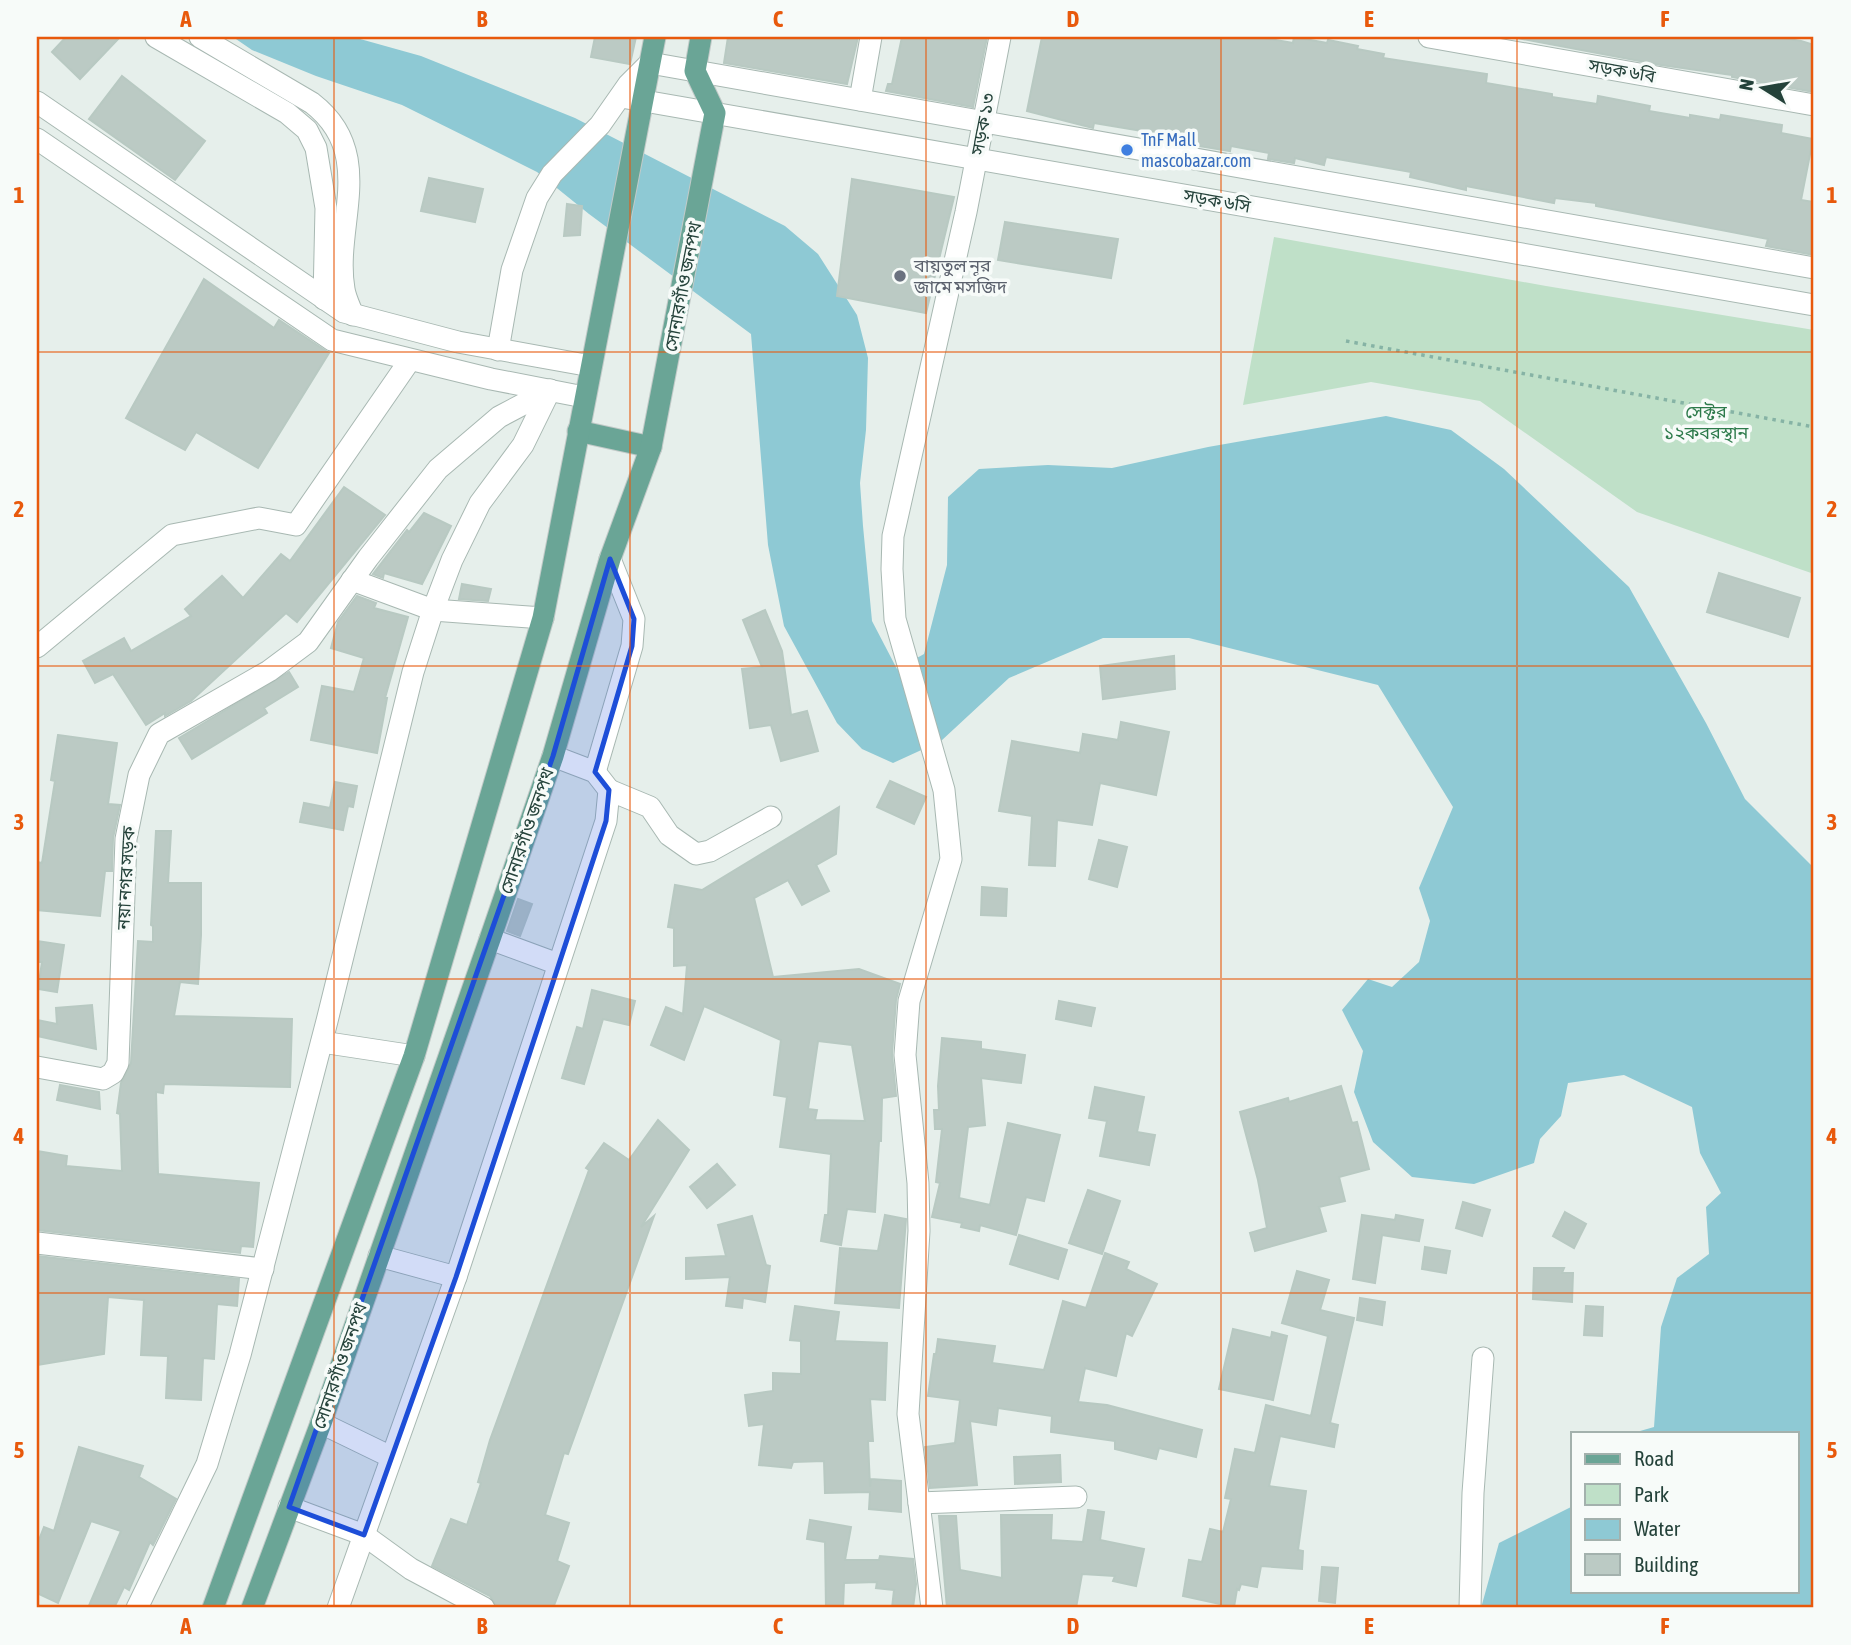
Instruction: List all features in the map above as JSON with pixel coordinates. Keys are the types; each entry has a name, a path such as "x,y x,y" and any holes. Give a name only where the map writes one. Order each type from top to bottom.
{"main road":[{"name":"সোনারগাঁও জনপথ","path":"213,1608 414,1056 543,618 655,37"},
{"path":"701,37 695,71 715,113"},
{"name":"সোনারগাঁও জনপথ","path":"252,1608 321,1423 490,939 552,757 610,559 651,447 715,113"},
{"path":"578,431 651,447"}],"street":[{"path":"156,37 286,113 307,130 316,148 326,208 324,299"},
{"path":"200,37 312,103 326,114 340,137 350,183 343,262 344,290 353,314"},
{"path":"860,100 871,37"},
{"name":"সড়ক ১৩","path":"932,1608 908,1414 919,1231 918,1183 905,1055 909,1000 951,859 944,790 895,619 892,569 894,536 966,212 1000,37"},
{"name":"সড়ক ৬বি","path":"1429,37 1814,104"},
{"path":"498,350 512,270 537,198 552,174 600,124 620,96 650,63 1814,268"},
{"name":"সড়ক ৬সি","path":"620,96 1814,305"},
{"path":"37,102 344,312 458,342 591,366"},
{"path":"37,139 332,340 491,380 584,397"},
{"path":"1588,266 1595,230"},
{"path":"37,647 172,535 259,518 296,525 410,360"},
{"path":"137,1608 207,1464 263,1269 413,672 433,610 452,560 480,503 523,445 550,390"},
{"name":"নয়া নগর সড়ক","path":"37,1067 103,1079 113,1073 118,1063 126,839 139,775 159,734 269,671 308,642 438,469 499,417 550,390"},
{"path":"596,772 632,646 634,619 610,559"},
{"path":"352,580 433,610 543,618"},
{"path":"552,757 596,772 609,790 650,807 669,835 696,854 710,851 771,817"},
{"path":"338,1608 456,1277 606,821 609,790"},
{"path":"490,939 558,964"},
{"path":"322,1042 414,1056"},
{"path":"37,1244 263,1269"},
{"path":"379,1256 456,1277"},
{"path":"1470,1608 1473,1493 1483,1358"},
{"path":"321,1423 391,1457"},
{"path":"919,1503 1076,1496"},
{"path":"289,1507 363,1535 411,1569 484,1608"}],"path":[{"path":"1346,341 1814,427"}],"highlighted area":[{"path":"610,559 634,619 632,646 595,772 609,790 606,821 456,1277 364,1535 289,1507 553,756"}],"green space":[{"name":"সেক্টর ১২কবরস্থান","path":"1274,237 1546,286 1814,330 1814,574 1637,512 1480,401 1371,382 1243,405"}],"water":[{"path":"233,37 353,37 421,56 575,118 785,226 818,254 857,315 868,358 866,430 860,483 863,526 872,621 897,669 924,654 947,565 948,497 979,469 1048,465 1112,468 1208,447 1386,416 1451,430 1504,469 1629,587 1706,723 1745,799 1814,868 1814,1608 1481,1608 1499,1543 1571,1507 1571,1592 1798,1592 1798,1432 1636,1432 1654,1427 1661,1327 1677,1278 1709,1254 1706,1207 1721,1193 1700,1153 1692,1107 1624,1075 1568,1083 1561,1116 1540,1139 1534,1163 1474,1184 1412,1177 1373,1142 1354,1092 1363,1051 1342,1010 1368,979 1392,987 1419,962 1430,921 1419,888 1453,807 1378,685 1189,638 1103,638 1009,678 941,741 893,763 862,749 837,723 784,626 768,545 751,334 589,214 537,172 402,105 316,76 252,50"}],"building":[{"path":"66,37 120,37 80,79 52,52"},
{"path":"595,37 636,37 630,64 591,57"},
{"path":"728,37 858,37 847,84 724,63"},
{"path":"902,37 987,37 973,107 886,91 888,84 892,84"},
{"path":"1042,37 1258,37 1293,43 1294,37 1327,43 1328,40 1384,54 1383,58 1487,74 1486,83 1552,94 1552,97 1597,104 1598,96 1650,106 1649,111 1690,118 1690,115 1720,120 1721,115 1782,125 1781,133 1813,139 1801,200 1814,202 1814,255 1766,246 1768,239 1596,206 1596,203 1555,198 1554,203 1466,186 1466,190 1410,177 1411,172 1326,157 1324,165 1295,158 1294,163 1268,159 1269,153 1231,146 1230,151 1199,146 1165,140 1166,135 1094,123 1093,128 1027,111"},
{"path":"1512,37 1777,37 1801,41 1814,45 1814,92 1732,75 1661,65"},
{"path":"122,76 205,141 175,180 89,119"},
{"path":"429,178 483,189 475,222 421,211"},
{"path":"852,179 954,197 926,313 837,296"},
{"path":"567,204 582,206 580,235 564,236"},
{"path":"1005,222 1118,239 1111,278 998,260"},
{"path":"204,279 274,328 279,320 329,353 258,468 196,432 185,450 126,418"},
{"path":"344,487 385,515 297,622 286,613 191,701 146,725 113,674 95,683 83,661 124,638 131,651 191,616 185,609 222,576 243,598 281,554 290,561"},
{"path":"424,513 451,526 422,584 384,573 383,578 373,574 407,530 409,532"},
{"path":"1719,573 1800,598 1788,637 1707,612"},
{"path":"462,584 491,589 488,601 459,599"},
{"path":"357,596 376,603 374,608 408,617 385,698 377,753 311,740 322,686 354,692 364,658 331,648 338,622"},
{"path":"765,610 782,651 791,715 807,711 818,751 781,761 771,725 750,728 742,669 762,667 743,620"},
{"path":"1174,656 1175,689 1103,699 1100,666"},
{"path":"289,672 298,687 264,708 267,713 192,759 179,738"},
{"path":"1121,722 1169,732 1156,795 1100,783 1092,825 1057,820 1055,866 1029,865 1032,816 999,811 1012,741 1080,753 1083,734 1118,740"},
{"path":"58,735 117,743 108,804 120,805 113,838 112,871 105,871 100,916 37,910 37,862 42,863 55,781 51,780"},
{"path":"890,781 926,797 914,824 877,807"},
{"path":"335,782 357,786 353,807 348,806 343,830 300,822 304,803 330,808"},
{"path":"839,807 836,854 816,865 829,891 802,905 788,880 754,898 773,977 859,969 900,984 896,1000 892,1054 896,1096 882,1098 875,1212 847,1209 841,1245 821,1241 825,1215 828,1215 831,1154 780,1147 787,1097 774,1095 781,1040 704,1006 684,1060 651,1045 666,1007 683,1014 687,965 674,966 674,928 668,927 675,885 702,890","holes":["818,1041 852,1045 865,1121 815,1120 817,1110 808,1109"]},
{"path":"156,831 171,831 168,883 201,883 198,984 180,982 174,1016 292,1019 290,1087 164,1084 163,1093 156,1092 158,1174 259,1183 253,1247 241,1246 240,1253 37,1230 37,1151 67,1156 66,1166 122,1171 120,1114 117,1113 121,1083 131,1063 138,941 153,942 151,925"},
{"path":"1099,840 1127,847 1117,887 1089,879"},
{"path":"982,887 1007,889 1006,916 981,915"},
{"path":"518,899 532,904 520,936 507,931"},
{"path":"37,941 64,945 57,992 38,989 42,962 37,962"},
{"path":"592,990 635,1001 629,1025 603,1019 584,1084 562,1078 577,1027 583,1029"},
{"path":"1059,1001 1095,1008 1091,1026 1056,1019"},
{"path":"92,1005 96,1049 37,1036 37,1020 57,1024 56,1008"},
{"path":"942,1038 981,1042 981,1049 1025,1055 1021,1083 981,1078 985,1125 968,1127 959,1198 990,1205 1008,1123 1060,1135 1044,1201 1026,1197 1016,1235 980,1225 979,1231 961,1227 962,1223 932,1217 940,1183 936,1182 942,1129 935,1129 934,1110 939,1110"},
{"path":"60,1085 99,1092 100,1109 57,1100"},
{"path":"1341,1086 1352,1123 1357,1122 1369,1169 1339,1177 1345,1201 1319,1207 1326,1231 1255,1251 1250,1233 1267,1228 1258,1180 1240,1112 1288,1098 1289,1102"},
{"path":"1095,1087 1144,1097 1137,1132 1155,1135 1149,1165 1100,1156 1107,1121 1089,1118"},
{"path":"658,1120 689,1150 641,1227 654,1216 568,1454 564,1453 545,1515 569,1523 557,1561 569,1566 553,1608 497,1607 490,1596 432,1566 451,1519 467,1525 481,1483 478,1482 490,1440 589,1170 586,1168 604,1143 629,1160"},
{"path":"717,1164 735,1185 707,1208 690,1187"},
{"path":"1088,1190 1120,1201 1102,1254 1069,1243"},
{"path":"1463,1202 1490,1210 1482,1236 1456,1228"},
{"path":"1565,1212 1586,1224 1574,1248 1553,1236"},
{"path":"885,1215 906,1219 899,1308 835,1303 840,1248 878,1251"},
{"path":"1362,1215 1395,1220 1396,1215 1423,1220 1419,1241 1382,1235 1375,1283 1353,1279"},
{"path":"752,1216 766,1265 770,1266 765,1302 743,1298 742,1308 726,1306 730,1277 686,1279 686,1258 726,1256 718,1225"},
{"path":"1019,1235 1067,1250 1058,1279 1010,1264"},
{"path":"1425,1247 1450,1251 1446,1273 1422,1269"},
{"path":"1105,1253 1129,1262 1126,1269 1157,1284 1132,1336 1126,1333 1116,1376 1085,1368 1078,1402 1107,1405 1202,1430 1196,1457 1159,1448 1156,1459 1115,1449 1115,1441 1051,1432 1052,1416 998,1408 996,1425 970,1421 977,1485 930,1488 925,1447 955,1443 960,1400 928,1396 938,1339 995,1346 992,1363 1044,1370 1063,1301 1086,1308"},
{"path":"37,1256 239,1279 237,1306 217,1304 214,1359 203,1358 201,1400 166,1398 168,1356 141,1355 144,1300 108,1297 104,1354 37,1365"},
{"path":"1534,1268 1564,1268 1562,1273 1573,1273 1572,1302 1533,1299"},
{"path":"1297,1271 1329,1280 1320,1310 1354,1318 1330,1423 1338,1425 1334,1447 1280,1436 1269,1486 1306,1491 1298,1550 1303,1551 1302,1569 1261,1566 1257,1587 1241,1584 1239,1590 1237,1589 1234,1607 1183,1596 1189,1560 1202,1562 1210,1529 1223,1532 1231,1499 1225,1498 1235,1449 1255,1453 1266,1405 1311,1416 1328,1336 1282,1323"},
{"path":"1360,1298 1385,1302 1382,1325 1357,1320"},
{"path":"795,1306 839,1312 835,1341 887,1343 885,1400 870,1399 873,1441 868,1441 870,1487 871,1479 901,1481 901,1512 869,1509 870,1492 825,1493 824,1461 793,1462 791,1468 759,1465 764,1424 749,1426 745,1395 773,1391 773,1373 801,1374 801,1341 790,1340"},
{"path":"1586,1306 1603,1307 1602,1336 1584,1335"},
{"path":"1233,1329 1271,1338 1272,1332 1287,1336 1273,1400 1219,1389"},
{"path":"79,1447 143,1466 139,1477 176,1499 153,1545 150,1542 129,1590 124,1587 114,1608 88,1608 121,1531 91,1521 58,1603 37,1593 37,1545 44,1527 54,1531"},
{"path":"1060,1455 1061,1482 1015,1484 1014,1457"},
{"path":"1088,1510 1104,1512 1100,1540 1144,1549 1136,1586 1113,1581 1115,1576 1082,1574 1076,1608 947,1608 939,1516 956,1516 960,1570 1002,1578 1001,1515 1052,1515 1051,1540 1083,1542"},
{"path":"810,1520 851,1527 845,1560 879,1560 880,1556 913,1559 916,1584 913,1608 892,1608 894,1590 876,1588 877,1582 844,1583 843,1608 826,1608 825,1542 807,1539"},
{"path":"1322,1567 1338,1568 1335,1603 1319,1601"}],"place":[{"name":"TnF Mall mascobazar.com","path":"1127,150"},
{"name":"বায়তুল নূর জামে মসজিদ","path":"900,276"}]}
